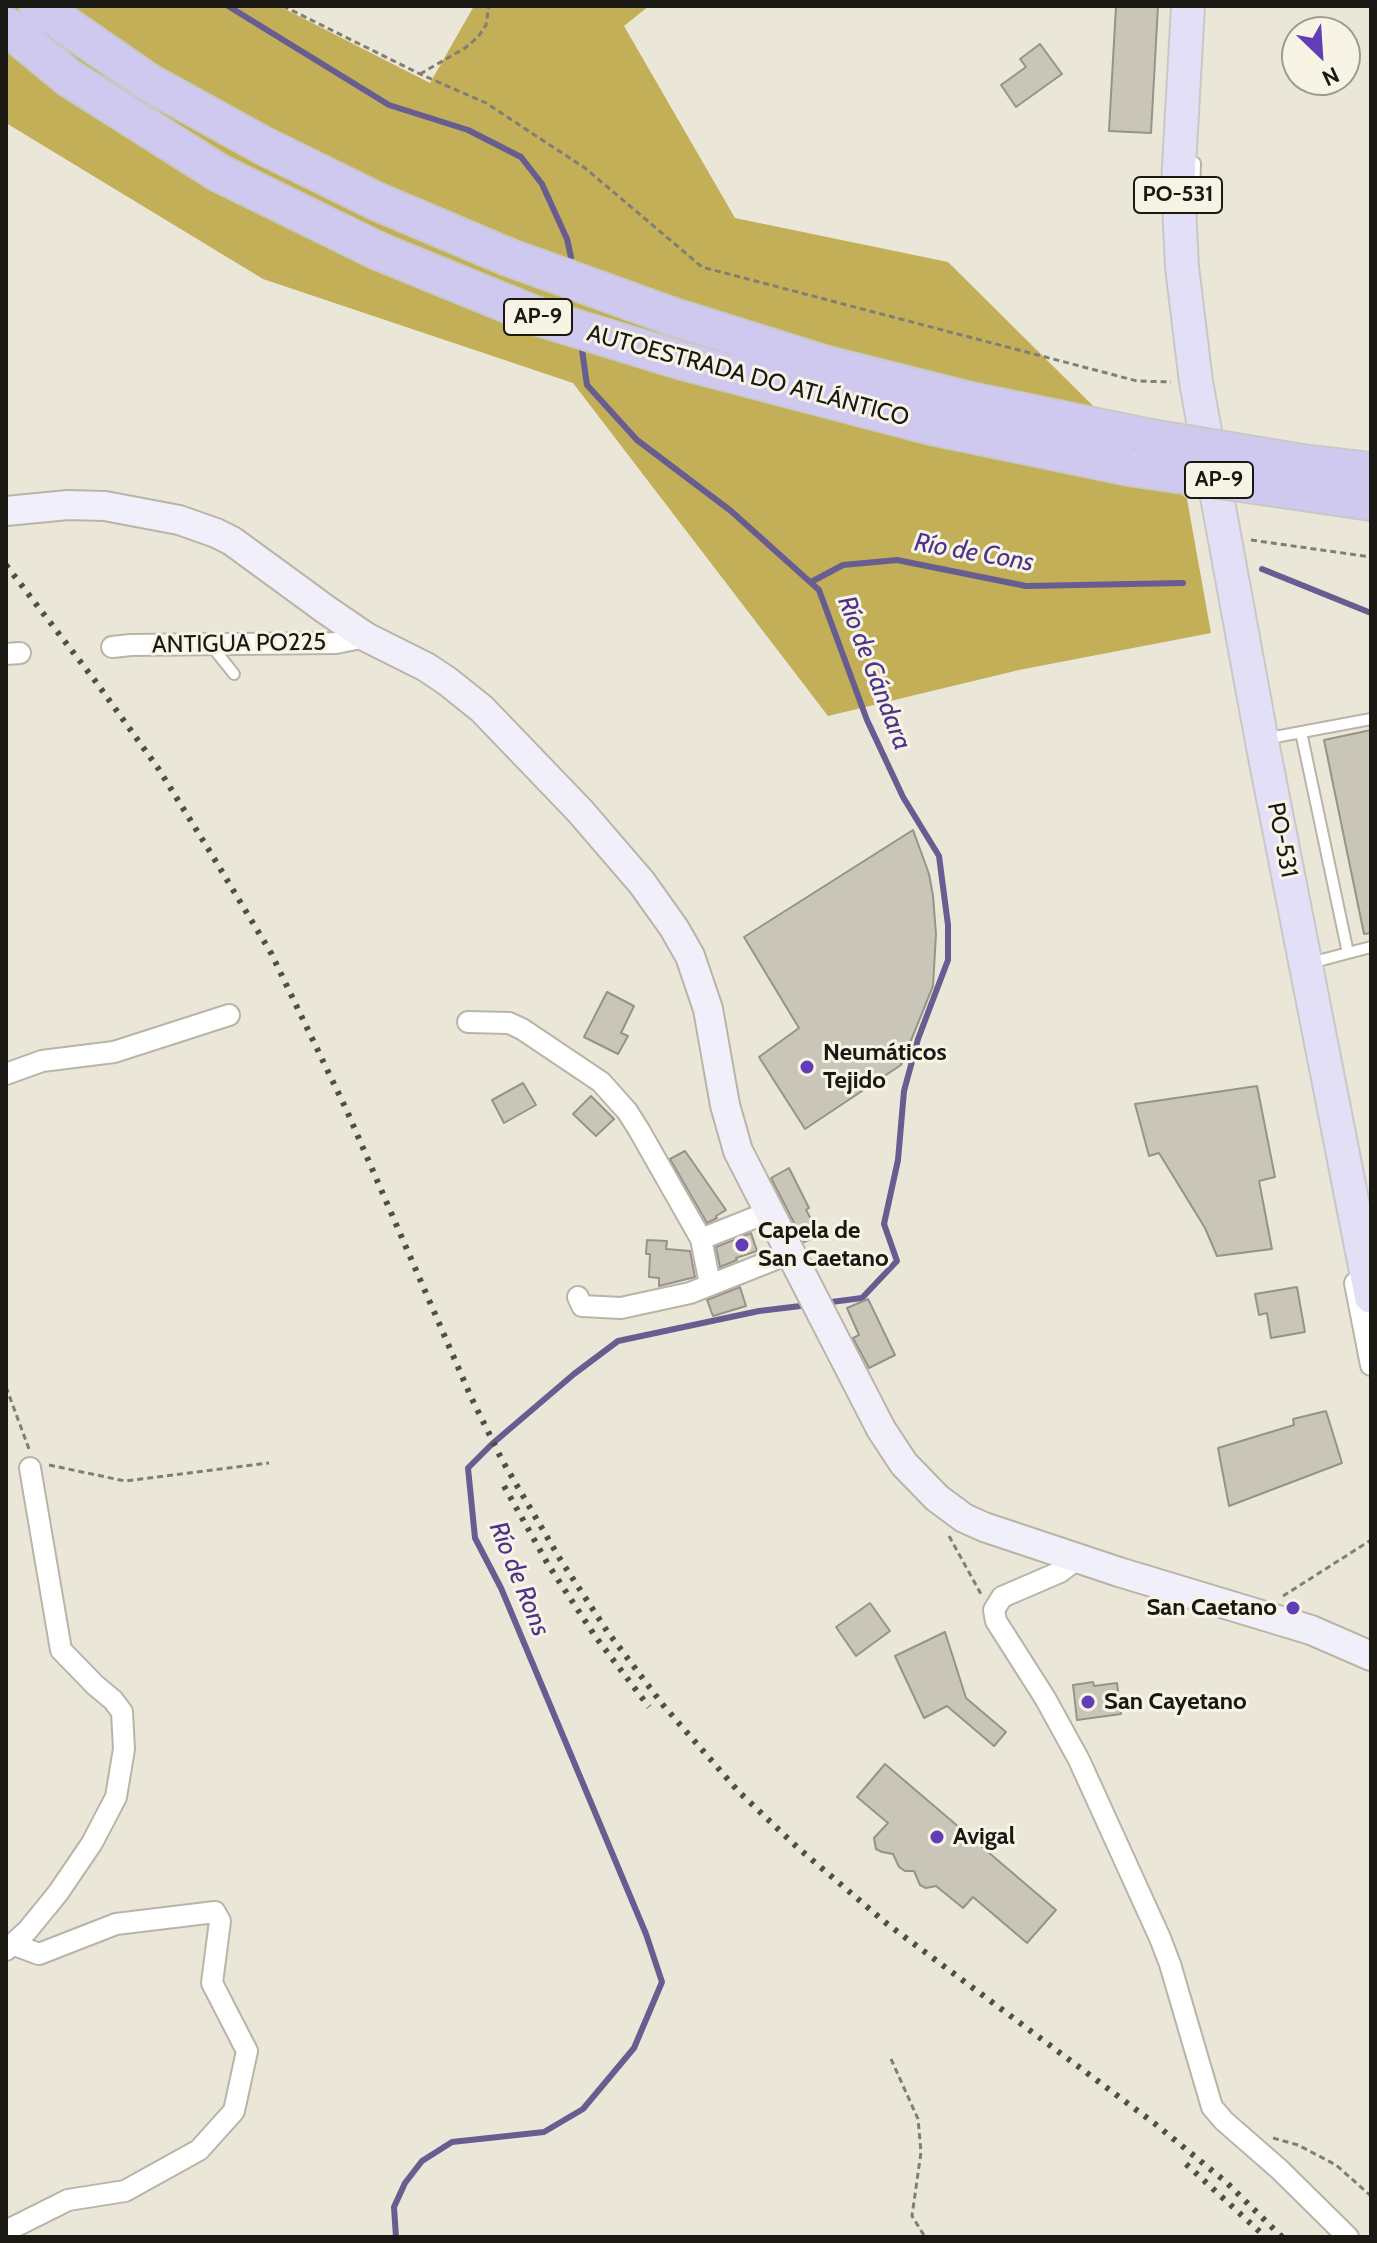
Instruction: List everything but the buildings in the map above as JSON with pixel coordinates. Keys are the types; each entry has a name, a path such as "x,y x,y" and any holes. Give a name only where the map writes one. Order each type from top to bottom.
{"highway":[{"name":"AUTOESTRADA DO ATLÁNTICO","path":"38,6 148,82 264,146 378,202 508,257 671,316 827,365 966,400 1151,438 1306,478 1371,502"},
{"name":"AUTOESTRADA DO ATLÁNTICO","path":"6,26 69,78 219,173 378,251 542,318 679,360 931,426 1129,467 1306,478 1371,471"}],"main road":[{"name":"PO-531","path":"1188,6 1178,184 1186,212 1182,267 1196,382 1211,423 1223,527 1263,747 1371,1297"},
{"path":"9,506 105,506 179,520 232,541 366,637 426,667 482,709 580,811 661,909 690,956 708,1009 731,1131 750,1176 892,1448 937,1498 964,1518 984,1527 1321,1634 1371,1656"},
{"path":"1321,1634 1371,1642"}],"street":[{"name":"PO-531","path":"1223,527 1275,737 1318,961 1331,1055 1371,1249"},
{"name":"PO-531","path":"1223,527 1228,617 1247,737 1371,1365"},
{"name":"ANTIGUA PO225","path":"112,647 336,643 366,637"},
{"path":"6,1074 42,1061 114,1052 229,1015"},
{"path":"468,1022 509,1023 601,1082 627,1111 701,1239 710,1284"},
{"path":"701,1239 769,1212"},
{"path":"578,1297 582,1306 621,1308 690,1293 791,1253"},
{"path":"9,1947 27,1931 58,1893 92,1843 116,1797 124,1749 122,1712 61,1650 30,1468"},
{"path":"1078,1558 1060,1572 1002,1597 994,1610 996,1621 1079,1760 1160,1938 1212,2107 1348,2237"},
{"path":"6,2231 68,2200 125,2191 199,2150 234,2111 247,2051 212,1983 220,1921 215,1912 116,1924 39,1954 9,1947"}],"lane":[{"path":"1186,212 1195,150"},
{"path":"1166,177 1186,212"},
{"path":"210,644 234,674"},
{"path":"1275,737 1371,719"},
{"path":"1301,732 1348,953"},
{"path":"1318,961 1371,947"}],"path":[{"path":"283,6 486,103 585,168 702,267 1137,381 1196,382"},
{"path":"420,74 478,37 486,25 489,6"},
{"path":"1223,527 1371,557"},
{"path":"6,1387 29,1449 30,1468 51,1464 125,1481 269,1463"},
{"path":"949,1536 996,1621"},
{"path":"1255,1613 1371,1540"},
{"path":"891,2059 918,2119 921,2152 912,2216 925,2237"},
{"path":"1265,2135 1298,2145 1336,2165 1371,2196"}],"shaded area":[{"path":"6,6 279,6 430,83 474,6 649,6 624,26 735,218 948,262 1187,499 1211,633 1019,670 828,716 573,383 263,279 6,123"}],"waterway":[{"name":"Río de Gándara","path":"228,6 389,105 468,130 521,157 542,184 567,239 571,257"},
{"name":"Río de Gándara","path":"582,350 587,385 637,440 731,511 819,590 867,720 903,797 939,856 948,925 948,960 918,1039 904,1091 898,1160 884,1224 897,1261 862,1298 824,1303"},
{"name":"Río de Cons","path":"811,582 843,565 897,560 1026,586 1183,583"},
{"name":"Río de Cons","path":"1262,569 1371,613"},
{"name":"Río de Rons","path":"396,2237 394,2207 405,2183 422,2161 452,2142 544,2132 583,2109 634,2048 662,1982 646,1934 501,1588 475,1538 468,1468 574,1374 618,1341 759,1311 809,1305"}],"railway":[{"path":"6,565 158,768 271,953 347,1111 471,1397 502,1460 607,1631 663,1705 739,1792 797,1847 886,1923 1154,2123 1226,2182 1282,2237"},
{"path":"504,1486 549,1566 595,1636 649,1707"},
{"path":"1186,2164 1260,2232"}],"place":[{"name":"Neumáticos Tejido","path":"807,1067"},
{"name":"Capela de San Caetano","path":"742,1245"},
{"name":"San Caetano","path":"1293,1608"},
{"name":"San Cayetano","path":"1088,1702"},
{"name":"Avigal","path":"937,1837"}]}
